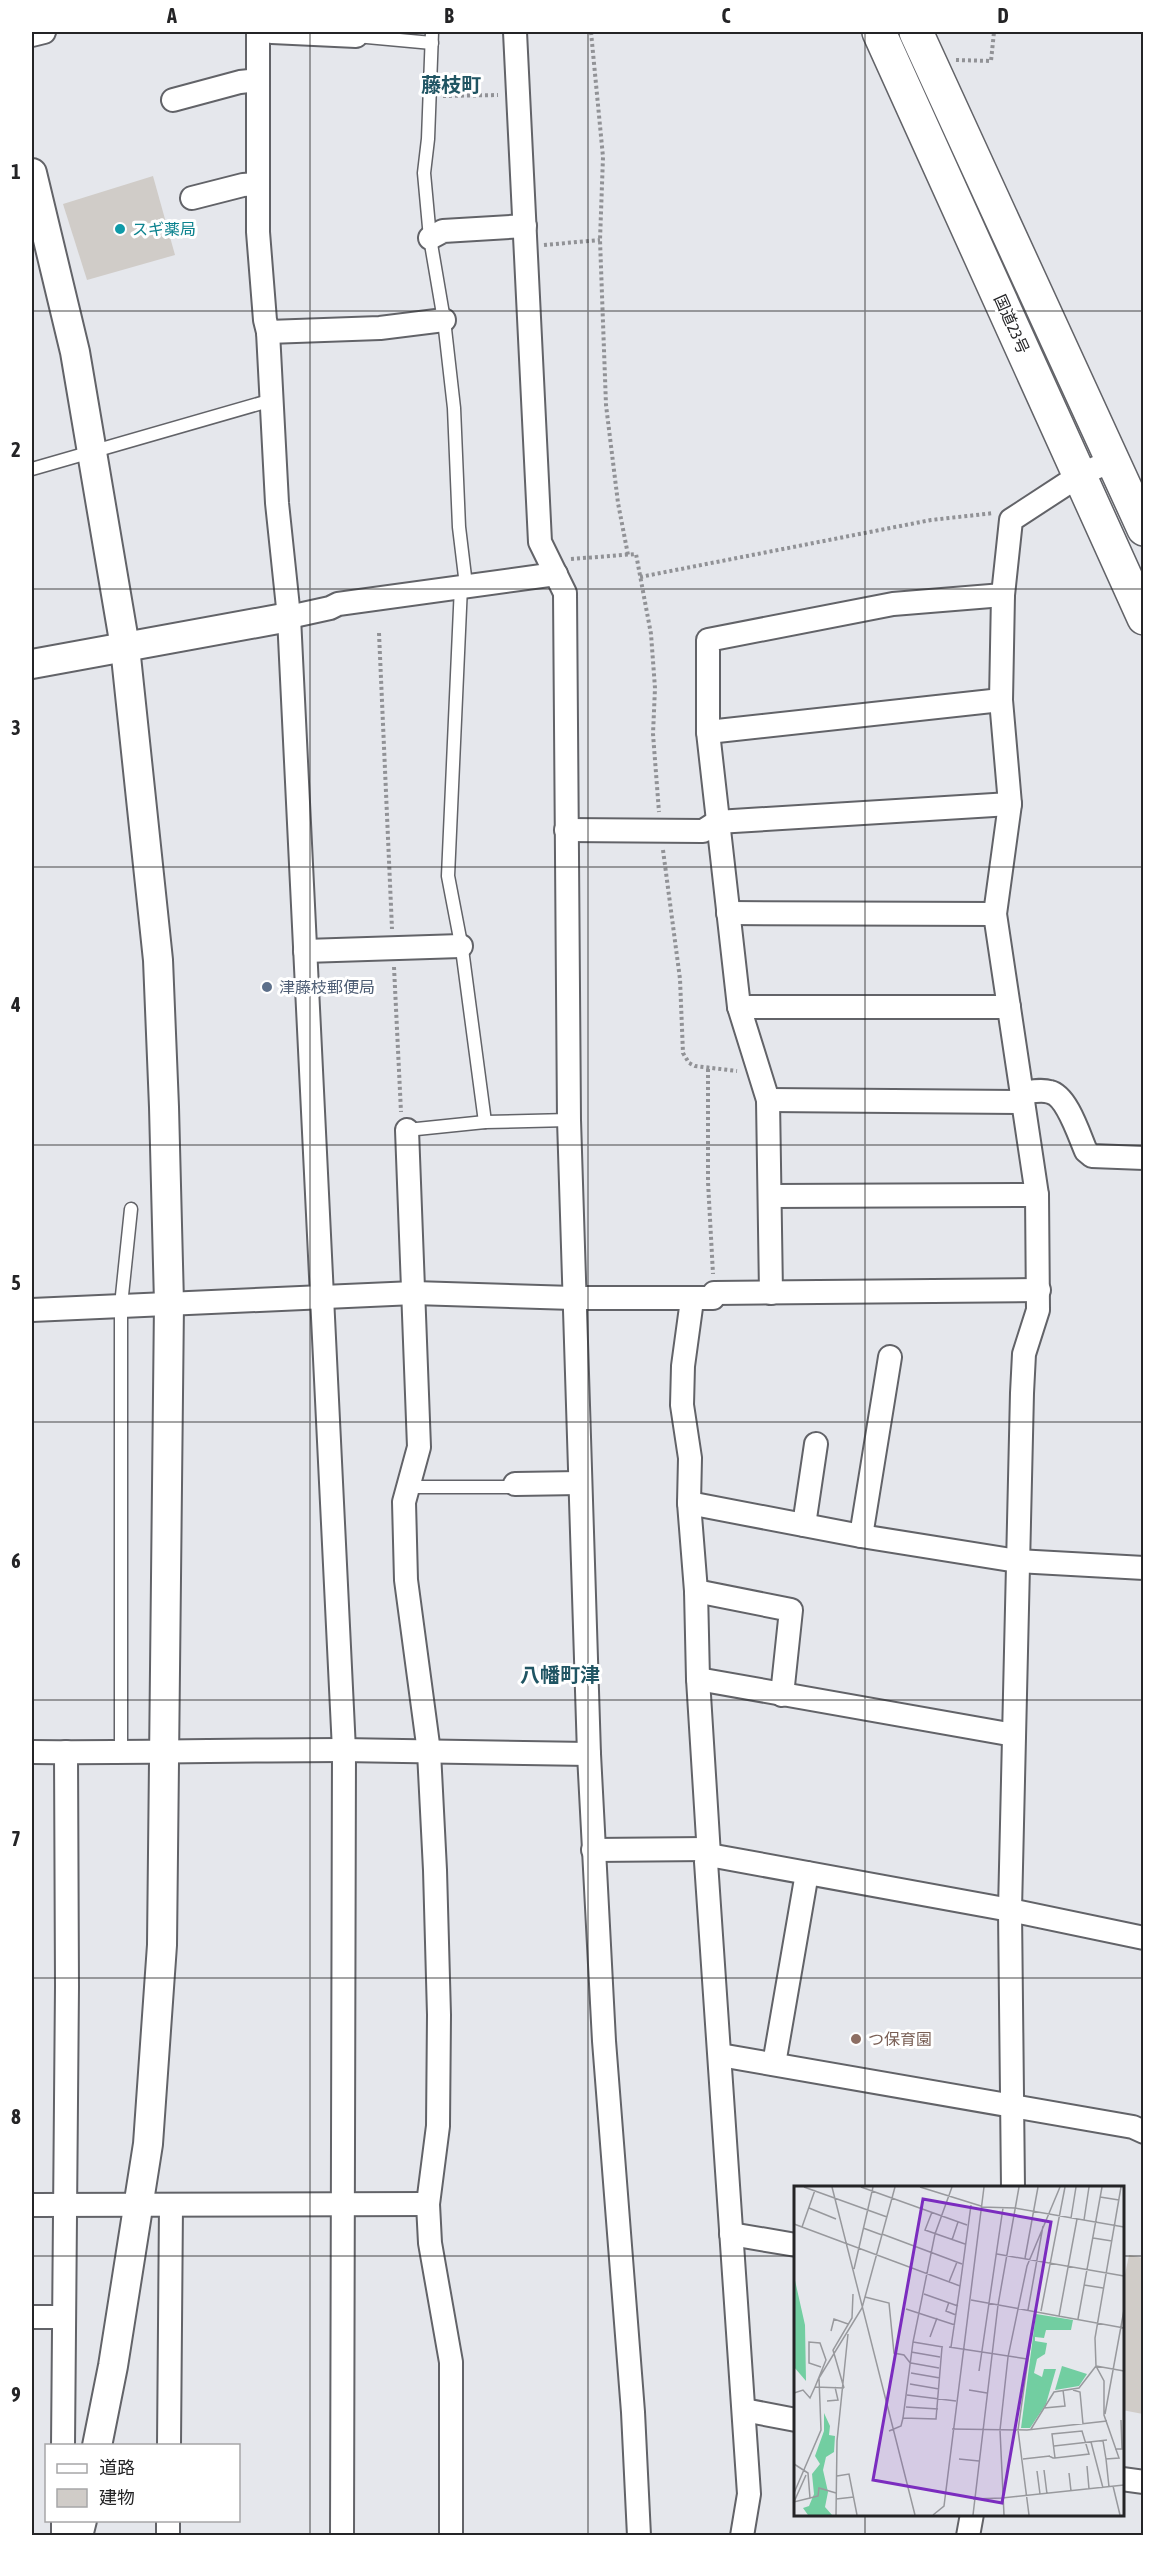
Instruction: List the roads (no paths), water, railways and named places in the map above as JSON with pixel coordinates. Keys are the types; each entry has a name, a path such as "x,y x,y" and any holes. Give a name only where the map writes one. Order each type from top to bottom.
{"highway":[{"name":"国道23号","path":"879,32 1143,618"},
{"path":"922,46 1143,529"}],"street":[{"path":"32,35 44,32"},
{"path":"258,32 258,232 268,332 278,503 289,617 344,1750 342,2535"},
{"path":"272,32 356,34"},
{"path":"515,32 540,542 565,593 569,1120 589,1754 604,2041 633,2412 639,2535"},
{"path":"174,100 240,82 258,80"},
{"path":"32,173 75,352 125,647 158,960 164,1107 169,1303 162,1945 148,2144 113,2366 97,2444"},
{"path":"192,198 243,184 258,184"},
{"path":"430,238 443,231 525,236"},
{"path":"268,332 380,328 444,320"},
{"path":"1013,2186 1010,1910 1017,1561 1024,1354 1038,1310 1039,1290 1037,1195 995,914 1010,804 1001,700 1002,595 1011,520 1080,475 1113,460"},
{"path":"32,664 289,617 330,608 338,604 463,586 553,568"},
{"path":"771,1293 768,1101 739,1008 708,732 708,640 894,604 1002,595"},
{"path":"708,732 1001,700"},
{"path":"566,830 704,831 717,822 1010,804"},
{"path":"728,913 995,914"},
{"path":"305,951 461,946"},
{"path":"739,1008 1009,1007"},
{"path":"768,1101 1022,1097 1046,1091 1058,1096 1067,1109 1086,1151 1092,1156 1143,1158"},
{"path":"407,1130 419,1447 404,1502 406,1580 429,1752 439,2015 438,2126 428,2204 430,2243 451,2362 451,2535"},
{"path":"771,1196 1037,1195"},
{"path":"32,1310 414,1293 573,1299 706,1297 771,1293 1039,1290"},
{"path":"706,1297 683,1366 682,1405 690,1458 698,1679 708,1852 706,1862 749,2494 742,2535"},
{"path":"861,1536 890,1357"},
{"path":"804,1525 816,1444"},
{"path":"515,1484 579,1483"},
{"path":"690,1503 861,1536 1017,1561 1143,1568"},
{"path":"696,1591 791,1610 782,1695"},
{"path":"698,1679 1014,1735"},
{"path":"32,1752 121,1754 164,1751 344,1750 589,1754"},
{"path":"63,2444 67,1986 66,1752"},
{"path":"593,1850 708,1852 1143,1938"},
{"path":"774,2064 807,1873"},
{"path":"720,2055 1133,2127 1143,2132"},
{"path":"32,2205 428,2204"},
{"path":"169,2444 171,2205"},
{"path":"731,2234 794,2245"},
{"path":"32,2318 64,2317"},
{"path":"744,2410 794,2420"},
{"path":"1124,2479 1143,2482"},
{"path":"968,2535 972,2516"}],"lane":[{"path":"356,34 432,37 424,173 430,238 444,320 454,408 463,586 448,876 461,946 485,1122"},
{"path":"32,469 272,400"},
{"path":"407,1130 485,1122 569,1120"},
{"path":"121,1754 121,1305 131,1209"},
{"path":"408,1487 511,1487 515,1484"}],"place":[{"name":"スギ薬局","path":"120,229"},
{"name":"津藤枝郵便局","path":"267,987"},
{"name":"つ保育園","path":"856,2039"}],"district":[{"name":"藤枝町","path":"451,84"},
{"name":"八幡町津","path":"560,1674"}]}
